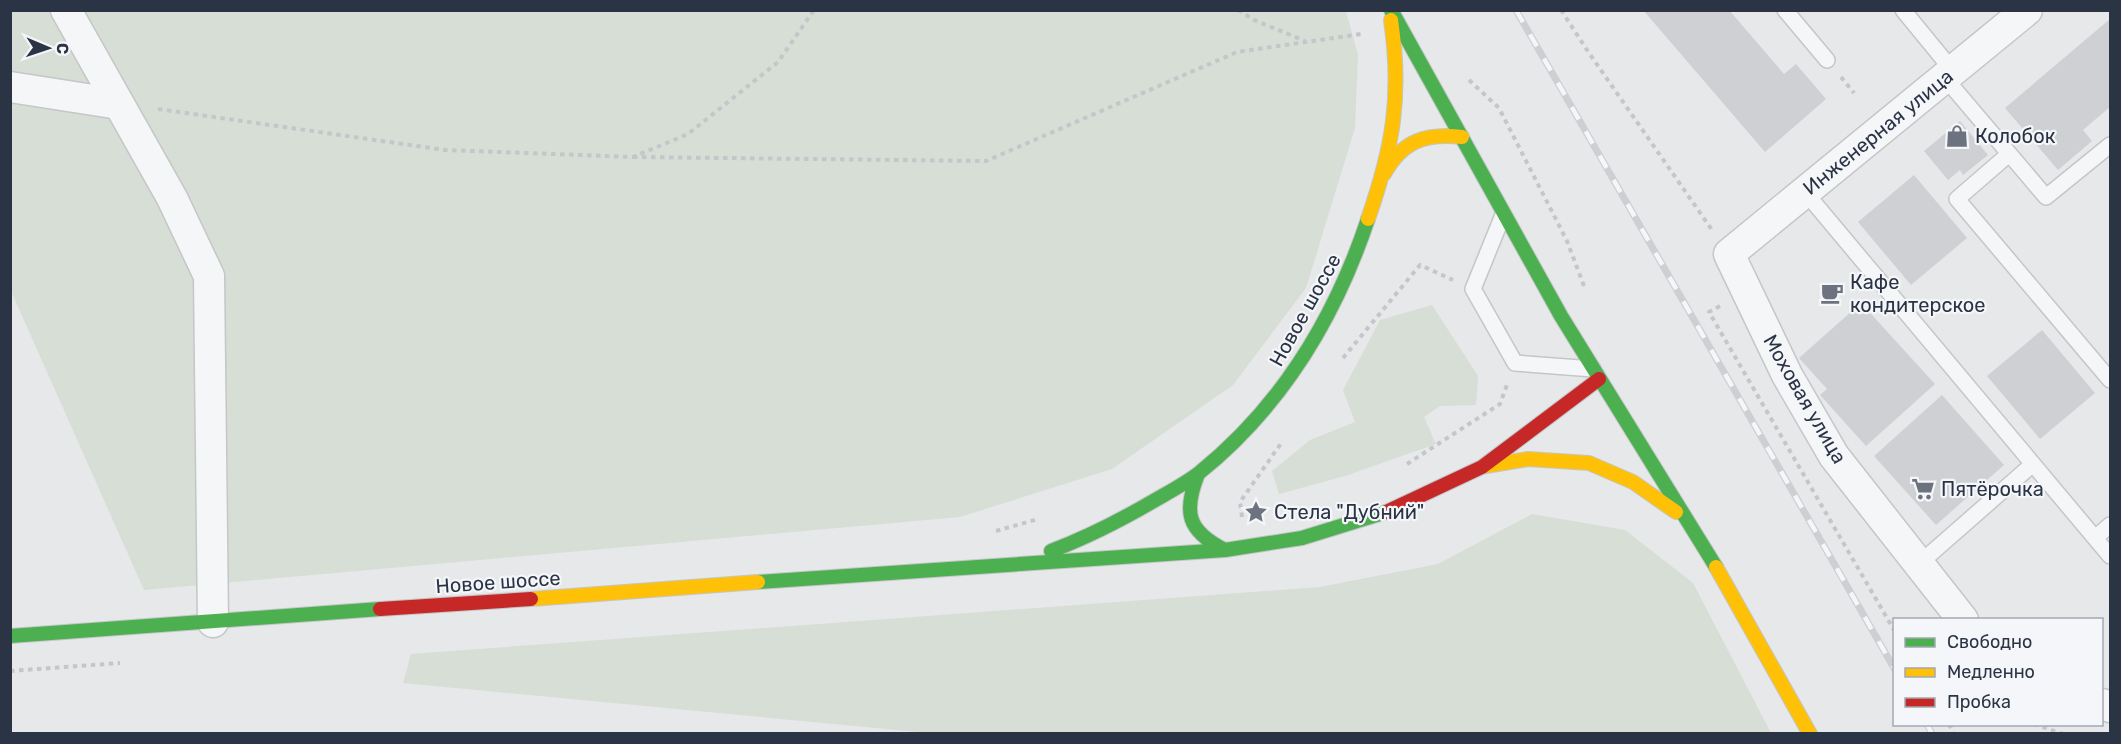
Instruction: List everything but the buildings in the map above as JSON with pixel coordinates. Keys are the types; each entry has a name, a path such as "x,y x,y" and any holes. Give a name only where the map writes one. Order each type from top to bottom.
{"main road":[{"name":"Новое шоссе","path":"10,636 1225,550 1302,538 1377,516 1482,467 1596,374 1390,10"},
{"name":"Новое шоссе","path":"988,566 1079,542 1198,474 1233,443 1286,384 1306,355 1341,292 1355,261 1381,181 1390,147 1396,88 1390,10"},
{"path":"1381,181 1389,162 1407,146 1424,137 1437,135 1462,137"},
{"path":"1596,374 1748,622 1810,734"},
{"name":"Новое шоссе","path":"1482,467 1528,459 1589,463 1633,482 1687,520"},
{"path":"1198,474 1192,487 1188,510 1195,531 1209,543 1225,550"}],"street":[{"path":"66,10 172,198 209,276 213,622"},
{"name":"Инженерная улица","path":"1729,254 2027,10"},
{"path":"10,87 118,104"},
{"name":"Моховая улица","path":"1729,254 1788,375 1834,456 1961,618"}],"lane":[{"path":"1785,10 1827,60"},
{"path":"1903,10 2009,154 2046,197 2110,145"},
{"path":"2009,154 1957,199 2110,381"},
{"path":"1805,192 2110,556"},
{"path":"1504,212 1473,289 1515,363 1596,374"},
{"path":"1920,563 2033,464"},
{"path":"2095,538 2110,525"}],"path":[{"path":"633,157 688,134 778,62 814,10"},
{"path":"1238,10 1254,20 1306,41"},
{"path":"1561,10 1587,51 1729,254"},
{"path":"118,104 445,150 633,157 986,162 1237,52 1367,33"},
{"path":"1461,73 1499,108 1567,241"},
{"path":"1342,359 1420,265 1473,289"},
{"path":"1725,303 1709,312 1893,628"},
{"path":"1244,526 1240,502 1287,434"},
{"path":"987,533 1044,518"},
{"path":"2040,726 2063,734"}],"shaded area":[{"path":"10,11 1346,11 1358,55 1355,128 1306,288 1233,385 1112,469 960,517 144,590 11,291"},
{"path":"1432,305 1478,376 1476,405 1440,406 1424,417 1436,444 1345,476 1279,494 1272,471 1310,440 1355,422 1343,390 1380,320"},
{"path":"1532,514 1625,530 1693,583 1771,733 939,734 403,683 411,654 1320,587 1438,564"}],"railway":[{"path":"1516,10 1893,666"},
{"path":"1928,726 1932,734"}],"traffic: fast":[{"path":"1391,10 1561,316 1716,567"},
{"path":"1051,551 1118,521 1189,480 1228,447 1255,419 1280,390 1322,325 1355,256 1368,219"},
{"path":"1198,474 1191,499 1192,519 1196,528 1203,535 1225,550"},
{"path":"758,582 1225,550 1302,538 1386,512"},
{"path":"10,636 380,609"}],"traffic: slow":[{"path":"1368,219 1384,168 1393,121 1396,73 1391,20"},
{"path":"1384,174 1399,154 1416,142 1437,136 1462,137"},
{"path":"1486,466 1528,459 1589,463 1633,482 1676,512"},
{"path":"1716,567 1810,734"},
{"path":"531,599 758,582"}],"traffic: jam":[{"path":"1386,512 1482,467 1599,379"},
{"path":"380,609 531,599"}],"place":[{"name":"Колобок","path":"1957,136"},
{"name":"Кафе кондитерское","path":"1832,293"},
{"name":"Пятёрочка","path":"1923,489"},
{"name":"Стела \"Дубний\"","path":"1256,512"}]}
